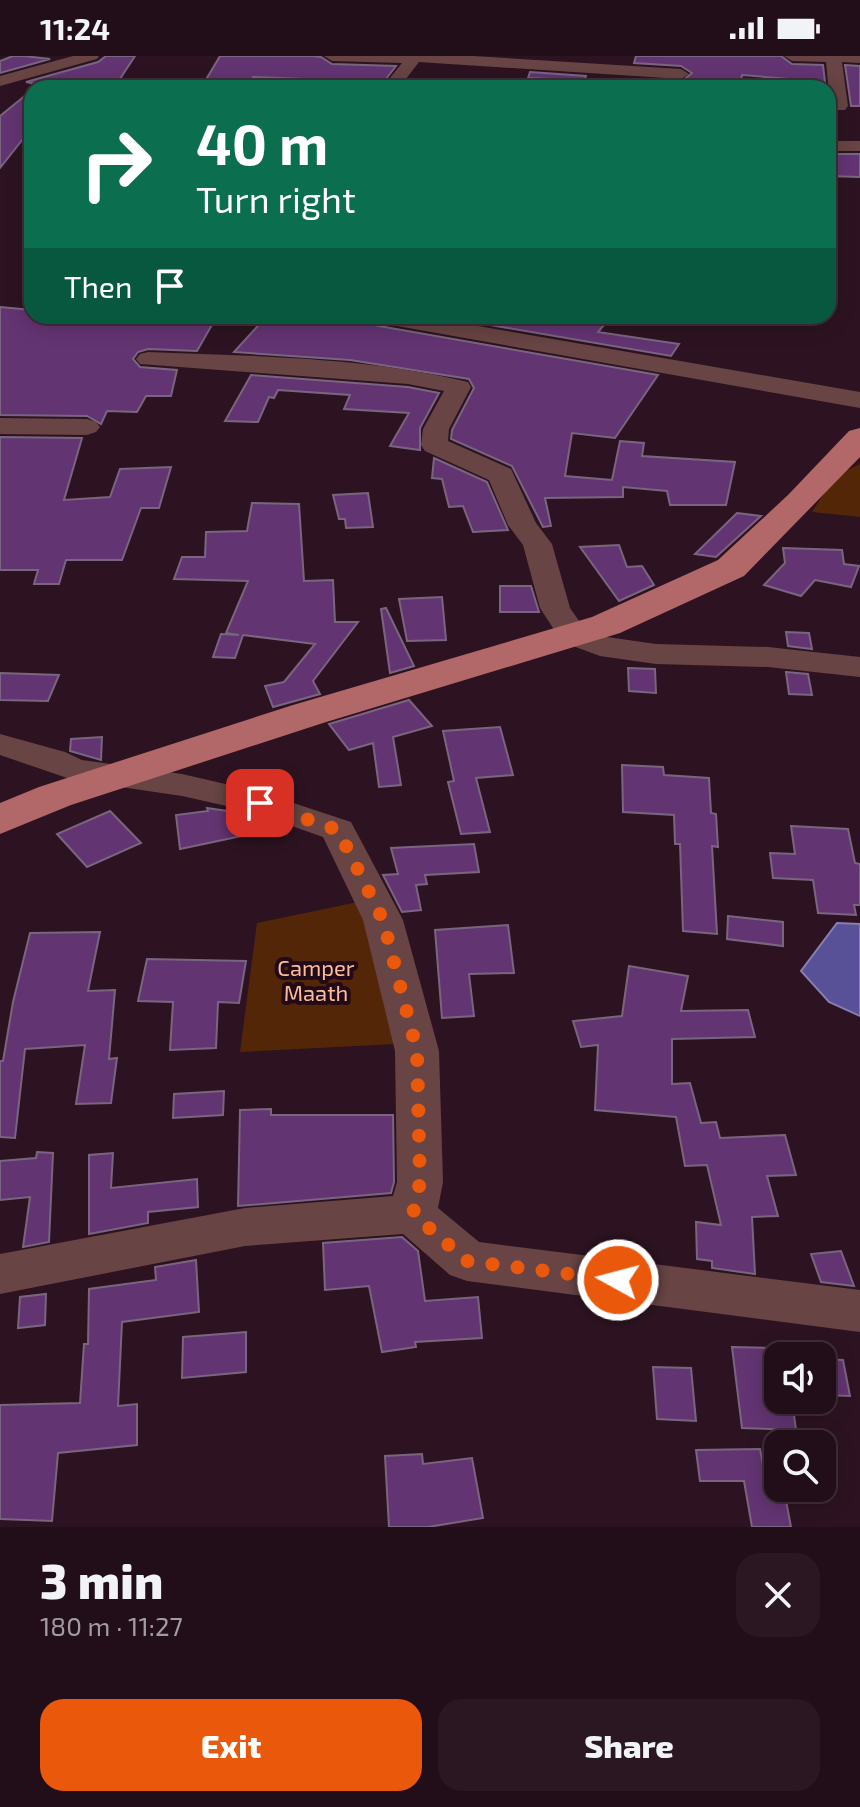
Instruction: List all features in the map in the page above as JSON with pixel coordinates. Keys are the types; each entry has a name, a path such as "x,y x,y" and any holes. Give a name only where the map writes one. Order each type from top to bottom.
{"main road":[{"path":"0,820 55,796 308,714 606,625 731,568 800,502 860,438"}],"street":[{"path":"0,72 60,56"},
{"path":"0,81 91,56"},
{"path":"332,56 443,57 669,80"},
{"path":"679,80 685,56"},
{"path":"792,56 860,58"},
{"path":"834,58 834,80"},
{"path":"396,80 413,59"},
{"path":"836,108 860,107"},
{"path":"836,146 860,146"},
{"path":"426,324 860,400"},
{"path":"148,359 249,363 408,377 459,387 436,429 434,445 501,475 522,525 537,544 555,608 573,635 600,646 656,654 768,657 860,667"},
{"path":"0,426 87,427"},
{"path":"0,744 53,759 73,769 182,785 260,803 338,830 383,920 417,1051 420,1182 413,1214"},
{"path":"0,1274 245,1227 413,1214 467,1261 860,1311"}],"green space":[{"path":"860,464 860,517 812,512 835,476"},
{"name":"Camper Maath","path":"358,902 379,961 395,1044 240,1052 257,923"}],"shaded area":[{"path":"837,923 860,924 860,1016 829,1002 801,971"}],"building":[{"path":"13,56 50,59 0,73 0,61"},
{"path":"106,56 135,56 119,80 33,80 98,62"},
{"path":"220,56 312,56 321,57 332,64 396,66 385,80 253,77 252,80 206,80"},
{"path":"636,56 781,56 792,64 823,65 825,80 742,75 741,80 683,80 692,73 681,66 634,63"},
{"path":"845,65 860,66 860,106 851,106"},
{"path":"530,72 586,76 585,80 528,78"},
{"path":"24,96 24,139 0,168 0,116"},
{"path":"836,154 860,154 860,177 836,176"},
{"path":"0,307 24,309 24,324 212,324 197,351 148,349 138,352 133,359 140,367 177,370 171,396 146,396 137,412 107,411 101,424 87,416 0,415"},
{"path":"260,324 372,324 658,375 615,438 572,433 565,476 612,480 620,441 644,443 642,456 735,462 726,505 670,505 667,491 623,487 623,497 545,498 551,526 543,527 512,466 451,439 452,430 474,388 469,379 350,360 234,352"},
{"path":"485,324 605,324 598,332 679,344 671,356"},
{"path":"251,375 408,387 439,393 420,428 420,450 390,446 409,413 344,409 350,395 278,390 274,398 269,397 258,422 225,421"},
{"path":"0,437 82,438 64,500 110,497 120,469 171,467 159,508 141,508 122,560 66,560 59,584 34,584 38,570 0,570"},
{"path":"434,458 487,482 508,530 473,532 463,506 449,507 442,479 432,478"},
{"path":"368,493 373,527 346,528 345,519 339,519 333,495"},
{"path":"252,503 299,504 304,581 333,580 335,622 358,622 313,681 320,694 273,707 265,686 284,682 315,644 243,635 235,658 213,657 221,634 239,635 226,633 248,581 174,579 182,557 205,557 206,532 247,531"},
{"path":"737,513 761,516 716,557 695,554"},
{"path":"619,545 627,567 642,566 654,585 619,601 580,547"},
{"path":"783,548 842,550 844,564 859,566 851,587 815,580 801,596 764,585 785,563"},
{"path":"500,586 531,586 539,612 500,612"},
{"path":"442,597 446,640 407,641 399,599"},
{"path":"386,608 414,666 390,673 381,609"},
{"path":"786,632 809,633 812,649 788,646"},
{"path":"628,668 655,669 656,693 629,691"},
{"path":"786,672 808,674 812,695 789,694"},
{"path":"0,673 59,675 48,701 0,700"},
{"path":"409,700 432,726 393,737 401,785 379,787 373,743 349,750 329,724"},
{"path":"500,727 513,775 476,778 490,832 461,834 448,782 454,781 443,731"},
{"path":"102,737 101,760 70,751 71,739"},
{"path":"622,765 663,767 664,775 709,778 711,813 716,814 718,847 712,846 717,934 683,931 680,844 675,844 674,815 623,812"},
{"path":"207,808 248,814 285,827 180,849 176,815 208,811"},
{"path":"110,811 141,843 87,867 57,834"},
{"path":"791,826 848,829 855,863 860,864 860,905 854,905 856,915 818,913 813,880 773,878 770,853 795,854"},
{"path":"474,844 479,872 425,875 427,884 416,885 421,910 402,912 383,875 398,874 391,848"},
{"path":"728,916 783,922 783,946 727,939"},
{"path":"508,925 514,973 469,974 474,1016 442,1018 435,930"},
{"path":"100,932 88,991 115,990 109,1059 117,1058 111,1103 76,1104 85,1045 25,1049 15,1138 0,1137 0,1061 3,1061 30,933"},
{"path":"147,959 246,961 239,1003 218,1002 216,1048 170,1050 173,1002 138,1001"},
{"path":"629,966 688,976 681,1011 748,1010 755,1037 672,1039 672,1084 690,1083 701,1123 716,1122 720,1138 785,1135 796,1175 767,1176 778,1216 752,1217 755,1274 712,1268 712,1261 697,1259 696,1222 721,1225 707,1165 685,1166 676,1117 595,1110 598,1045 581,1047 573,1021 622,1016"},
{"path":"224,1091 223,1115 173,1118 174,1094"},
{"path":"271,1109 271,1115 393,1115 394,1182 391,1193 238,1206 240,1110"},
{"path":"37,1152 53,1153 49,1242 23,1247 30,1197 0,1200 0,1161 36,1158"},
{"path":"113,1153 111,1188 197,1179 198,1207 148,1212 148,1223 89,1234 89,1155"},
{"path":"402,1237 418,1251 425,1301 478,1297 482,1338 415,1342 416,1347 382,1352 369,1286 325,1290 323,1243"},
{"path":"841,1251 854,1286 821,1282 811,1254"},
{"path":"196,1260 199,1312 122,1322 118,1406 137,1404 137,1445 58,1453 52,1521 0,1519 0,1405 80,1403 84,1344 88,1344 89,1289 156,1280 155,1267"},
{"path":"46,1294 45,1325 18,1328 20,1297"},
{"path":"246,1332 246,1372 182,1378 183,1337"},
{"path":"732,1347 764,1348 764,1414 794,1414 796,1430 742,1428"},
{"path":"836,1360 843,1360 850,1396 836,1396"},
{"path":"653,1367 691,1368 696,1421 657,1419"},
{"path":"760,1449 764,1469 764,1502 786,1502 791,1527 752,1527 744,1481 700,1481 696,1450"},
{"path":"422,1454 423,1464 472,1458 483,1518 428,1527 389,1527 385,1456"}],"route":[{"path":"260,803 338,830 383,920 417,1051 420,1182 413,1214 467,1261 618,1280"}]}
